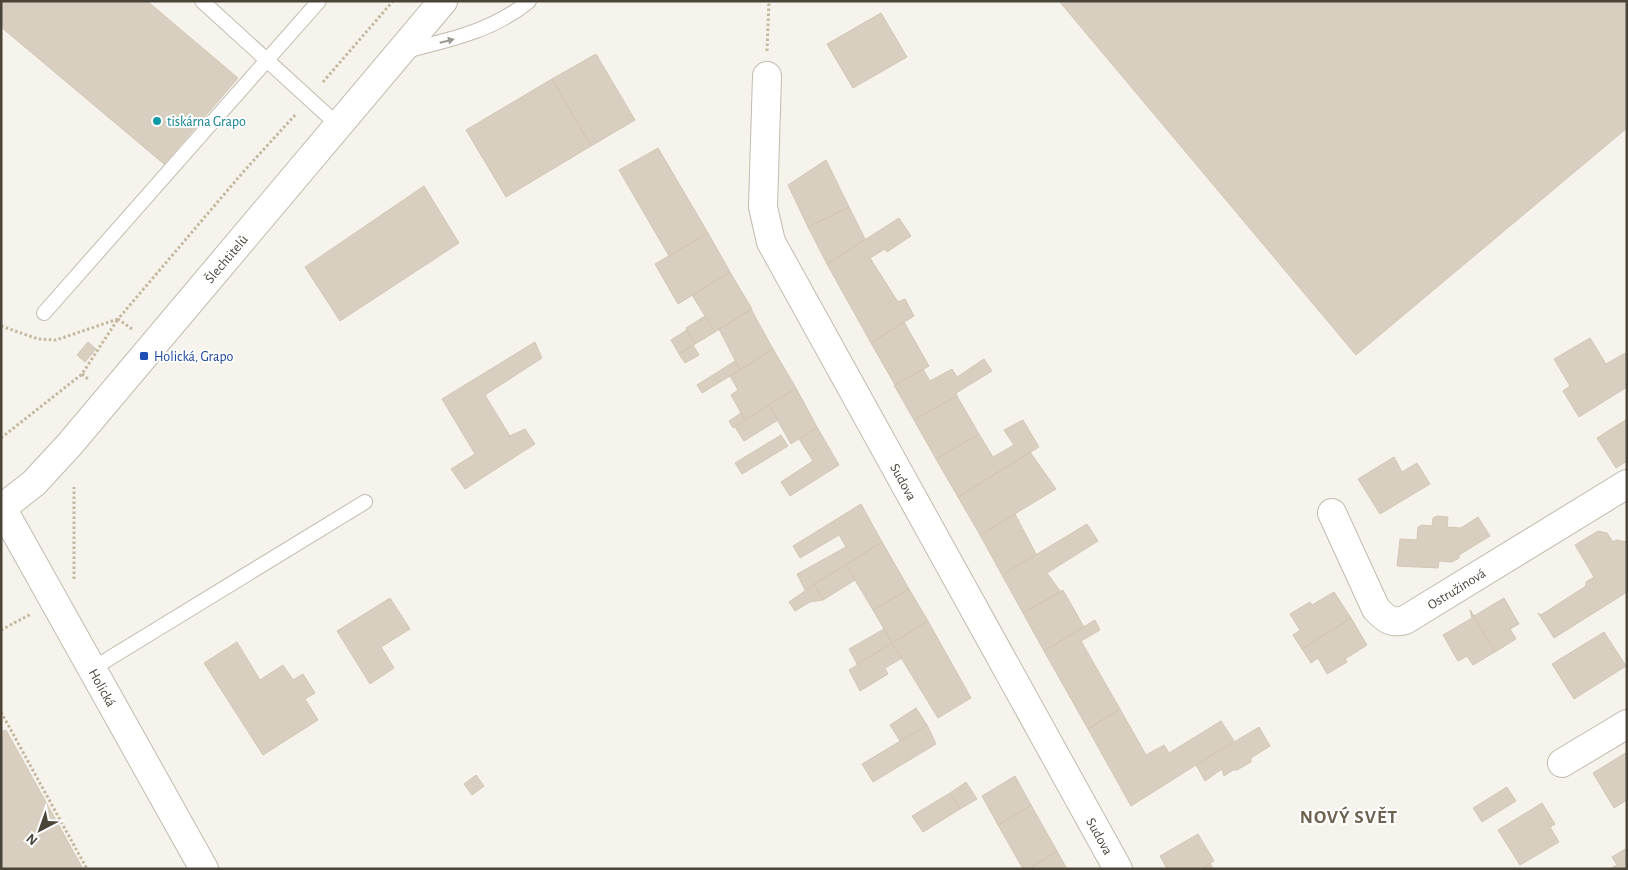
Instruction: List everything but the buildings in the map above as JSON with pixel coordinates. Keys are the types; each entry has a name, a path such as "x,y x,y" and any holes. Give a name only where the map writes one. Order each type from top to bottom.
{"street":[{"name":"Šlechtitelů","path":"5,521 34,483 70,444 443,1"},
{"name":"Sudova","path":"766,76 763,207 771,242 1118,869"},
{"name":"Ostružinová","path":"1332,514 1376,609 1386,619 1394,623 1405,620 1627,484"},
{"name":"Holická","path":"5,521 92,669 204,869"},
{"path":"1562,763 1627,724"}],"lane":[{"path":"202,1 338,125"},
{"path":"44,313 319,1"},
{"path":"400,52 469,35 511,16 529,1"},
{"path":"92,669 365,502"}],"path":[{"path":"1,438 82,374 118,319 244,171 393,1"},
{"path":"766,76 769,1"},
{"path":"1,326 38,339 56,340 118,319"},
{"path":"118,319 136,332"},
{"path":"82,374 93,383"},
{"path":"74,487 74,589"},
{"path":"1,630 38,610"},
{"path":"1,712 87,869"}],"place":[{"name":"tiskárna Grapo","path":"157,121"},
{"name":"Holická, Grapo","path":"144,356"}],"district":[{"name":"NOVÝ SVĚT","path":"1349,816"}]}
